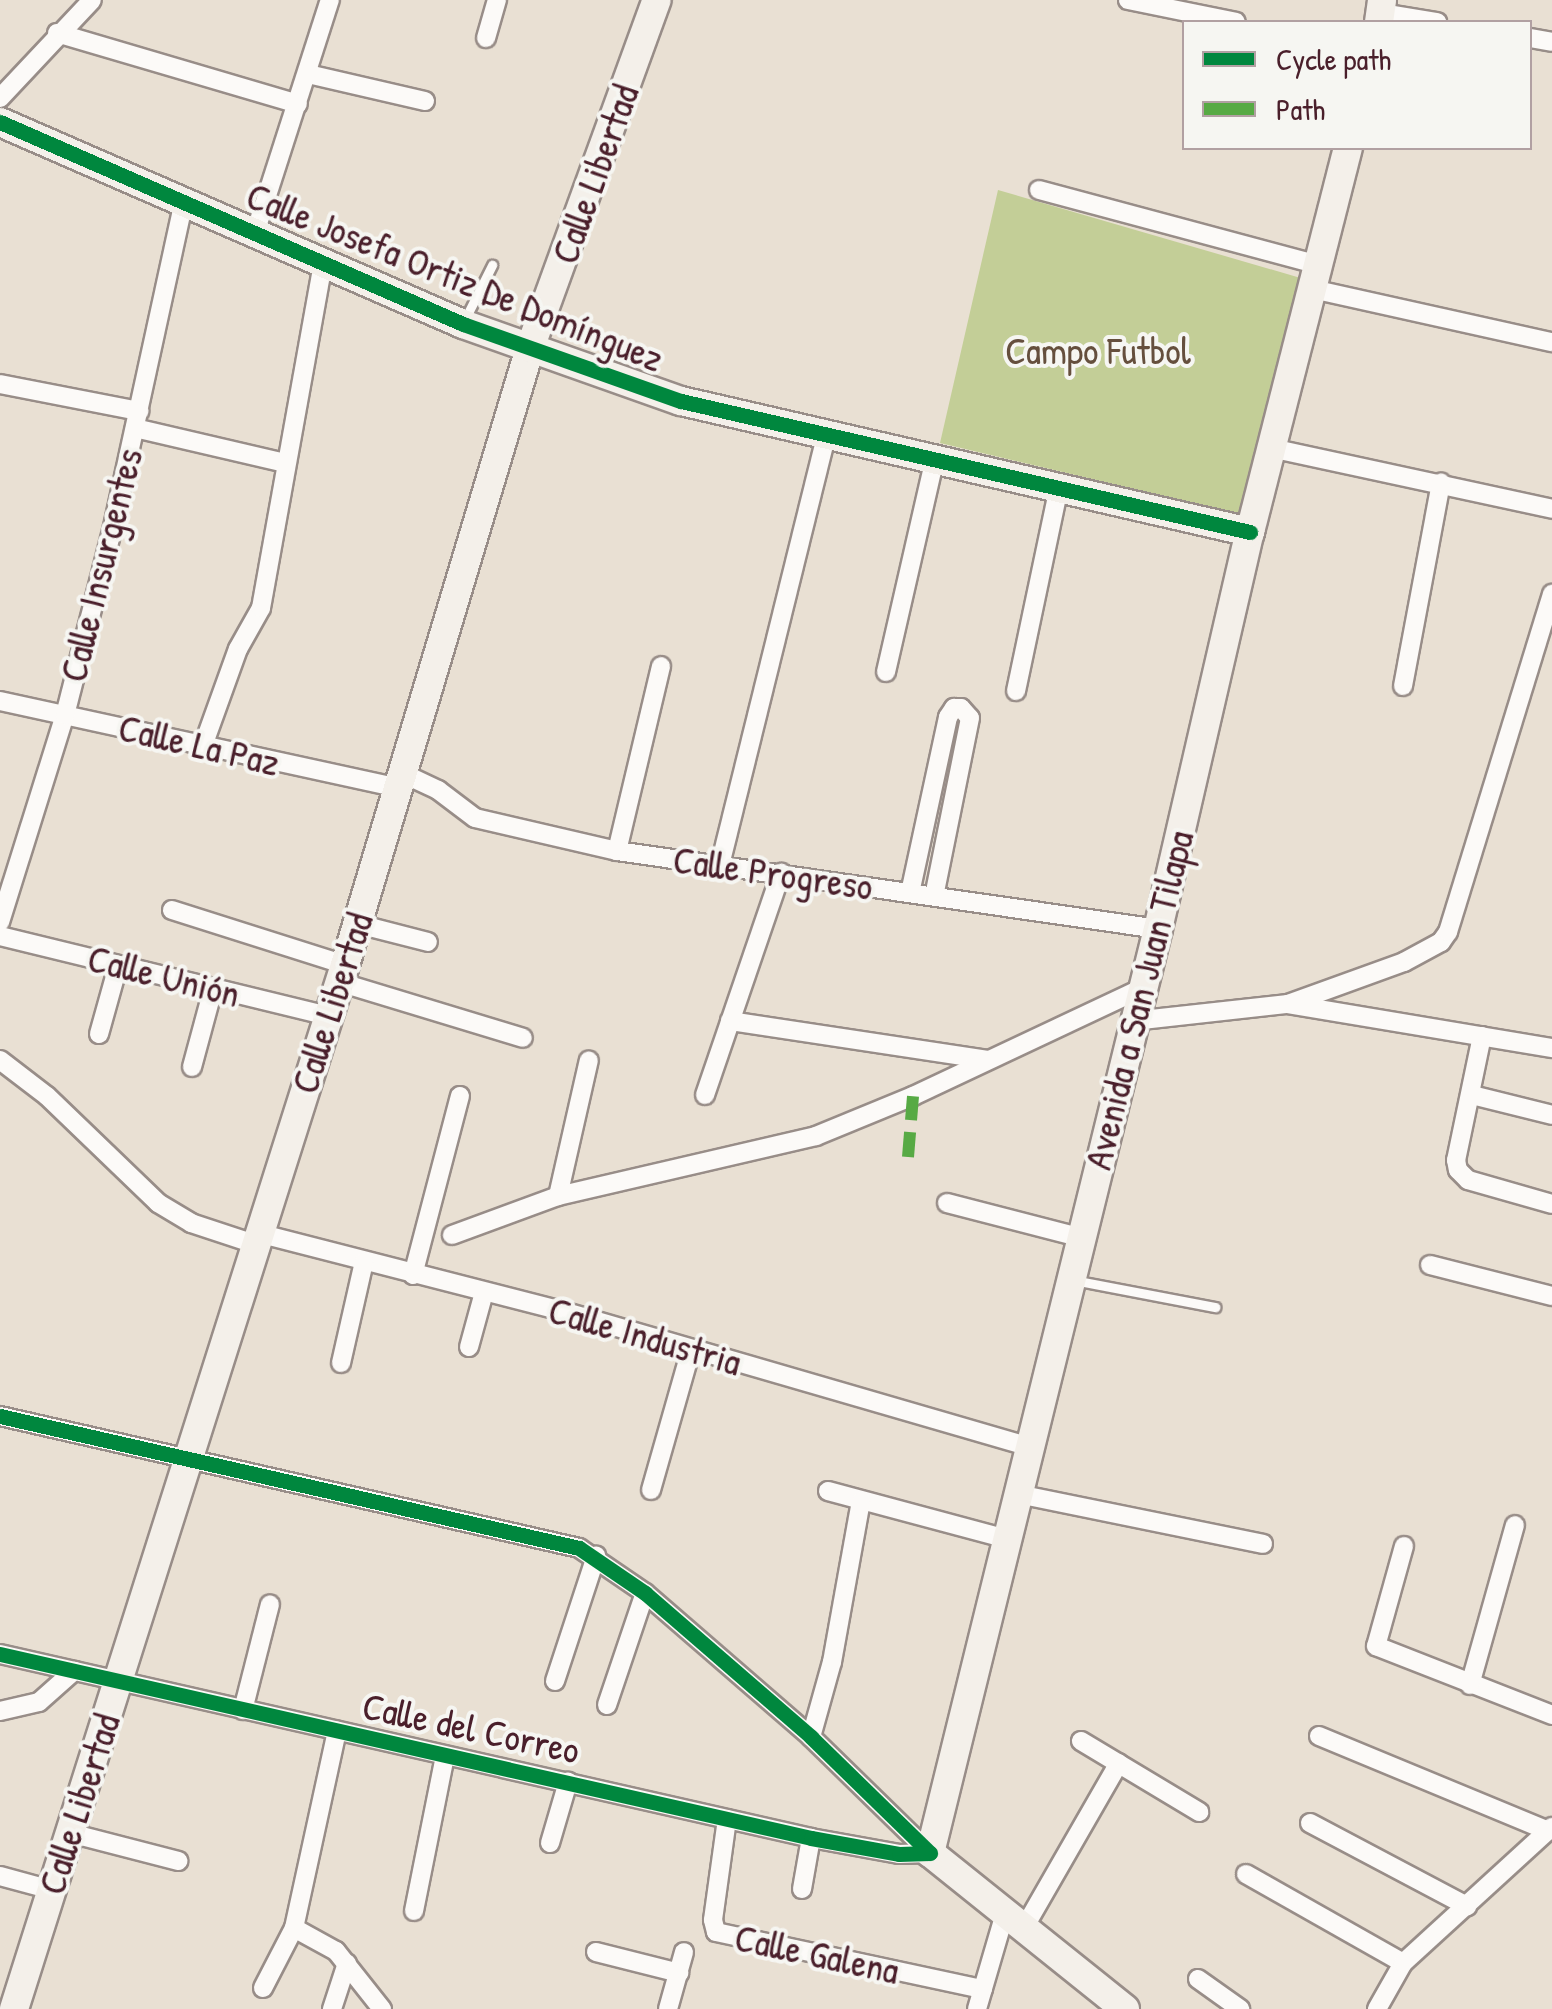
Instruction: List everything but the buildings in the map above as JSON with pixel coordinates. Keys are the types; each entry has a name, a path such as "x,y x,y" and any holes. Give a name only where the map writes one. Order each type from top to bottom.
{"main road":[{"name":"Calle Libertad","path":"14,2009 358,924 530,348 657,0"},
{"name":"Calle Josefa Ortiz De Domínguez","path":"0,122 463,324 681,401 1250,532"},
{"name":"Avenida a San Juan Tilapa","path":"930,1853 1158,929 1270,448 1347,150"},
{"path":"930,1853 1125,2009"}],"street":[{"path":"0,98 92,0"},
{"path":"255,234 330,0"},
{"path":"486,38 497,0"},
{"path":"1128,0 1226,20"},
{"path":"1380,12 1426,20"},
{"path":"57,34 298,104"},
{"path":"308,74 425,101"},
{"path":"1039,190 1315,277 1552,342"},
{"name":"Calle Insurgentes","path":"0,922 65,715 137,420 183,204"},
{"path":"203,746 238,649 261,608 323,265"},
{"path":"0,384 285,463"},
{"path":"720,865 827,432"},
{"path":"1270,448 1552,509"},
{"path":"886,672 935,458"},
{"path":"1403,686 1441,483"},
{"path":"1016,692 1060,487"},
{"path":"1133,1020 1288,1004 1404,962 1440,942 1448,932 1552,594"},
{"path":"617,850 662,666"},
{"name":"Calle La Paz","path":"0,701 203,746 401,781"},
{"path":"910,893 948,717 954,708 961,708 970,718 934,896"},
{"name":"Calle Progreso","path":"401,781 438,790 475,818 617,850 1158,929"},
{"path":"918,857 940,861"},
{"path":"705,1095 781,874"},
{"path":"172,910 523,1038"},
{"path":"358,924 428,942"},
{"name":"Calle Unión","path":"0,936 328,1016"},
{"path":"99,1034 118,966"},
{"path":"192,1067 213,988"},
{"path":"452,1235 558,1196 787,1146 913,1096 1142,988"},
{"path":"1288,1004 1552,1048"},
{"path":"730,1020 987,1060"},
{"path":"1482,1036 1456,1160 1461,1175 1552,1204"},
{"name":"Calle Industria","path":"0,1060 46,1096 158,1203 191,1223 484,1292 1029,1446"},
{"path":"558,1196 589,1060"},
{"path":"1472,1095 1552,1115"},
{"path":"412,1275 460,1096"},
{"path":"947,1203 1082,1238"},
{"path":"341,1364 364,1262"},
{"path":"1430,1266 1552,1296"},
{"path":"468,1347 484,1292"},
{"path":"652,1490 691,1350"},
{"path":"0,1416 562,1543 596,1556 645,1593 811,1737 930,1853"},
{"path":"828,1491 1007,1540"},
{"path":"1018,1494 1263,1544"},
{"path":"811,1737 832,1662 860,1501"},
{"path":"1470,1685 1515,1525"},
{"path":"1404,1546 1376,1646 1552,1715"},
{"path":"555,1681 596,1556"},
{"path":"607,1705 645,1593"},
{"path":"243,1710 270,1604"},
{"name":"Calle del Correo","path":"0,1654 811,1838 900,1854 930,1853"},
{"path":"0,1711 39,1702 74,1672"},
{"path":"263,1988 294,1928 337,1731"},
{"path":"1319,1736 1550,1829 1403,1963 1377,2009"},
{"path":"1082,1741 1199,1812"},
{"path":"414,1911 445,1756"},
{"path":"977,2009 1014,1920 1119,1763"},
{"path":"550,1844 568,1782"},
{"name":"Calle Galena","path":"727,1819 712,1928 718,1933 983,1989"},
{"path":"1310,1823 1468,1906"},
{"path":"70,1833 178,1862"},
{"path":"802,1888 811,1838"},
{"path":"1246,1874 1403,1963"},
{"path":"0,1876 52,1890"},
{"path":"294,1928 327,1943 382,2009"},
{"path":"596,1952 679,1972"},
{"path":"668,2009 684,1952"},
{"path":"332,2009 347,1963"},
{"path":"1198,1980 1240,2009"}],"lane":[{"path":"463,324 492,264"},
{"path":"1070,1280 1214,1307"}],"green space":[{"name":"Campo Futbol","path":"998,190 1304,279 1240,514 940,443"}],"marked path":[{"path":"908,1157 913,1096"}],"cycle path":[{"path":"0,122 463,324 681,401 1250,532"},
{"path":"0,1416 579,1548 645,1593 811,1737 930,1853"},
{"path":"0,1654 811,1838 899,1854 930,1853"}]}
